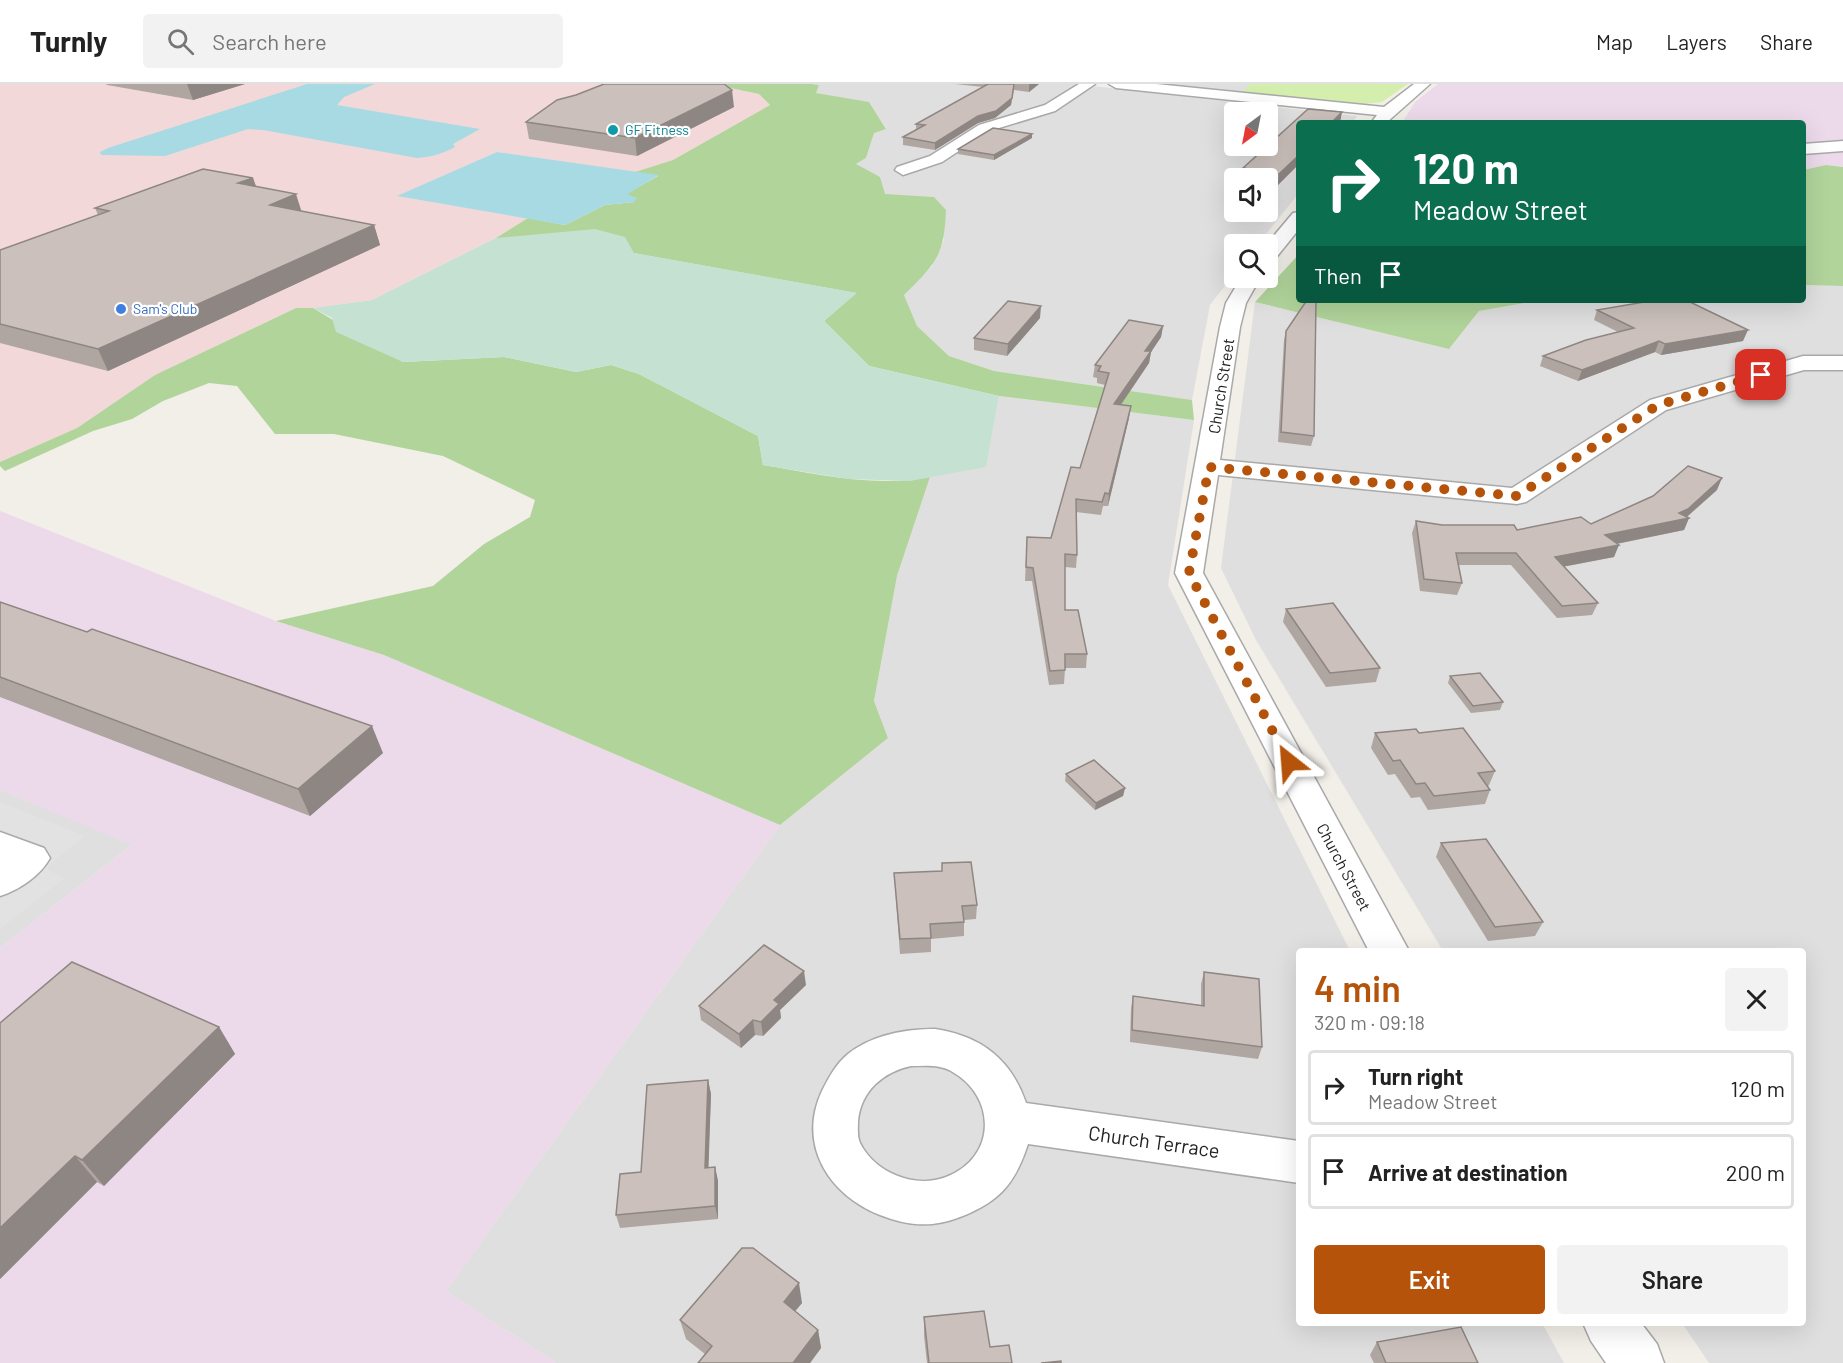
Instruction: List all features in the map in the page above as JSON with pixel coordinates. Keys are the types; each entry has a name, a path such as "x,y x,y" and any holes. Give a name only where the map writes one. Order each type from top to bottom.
{"street":[{"path":"903,170 936,159 984,128 1050,108 1088,84"},
{"path":"1116,84 1382,118 1423,84"},
{"path":"1806,150 1843,146"},
{"path":"1806,150 1843,154"},
{"path":"1278,243 1296,221"},
{"name":"Church Street","path":"1244,288 1236,303 1230,327 1209,467 1189,573 1387,948"},
{"path":"1209,467 1517,496 1658,405 1803,363 1843,363"},
{"path":"0,845 31,858 0,882"},
{"name":"Church Terrace","path":"1010,1121 1296,1162"},
{"path":"1611,1326 1638,1363"}],"shaded area":[{"path":"0,84 711,84 759,94 770,105 673,160 635,172 497,152 398,196 528,218 496,238 372,300 296,308 155,375 77,428 0,462"},
{"path":"812,84 1075,84 1234,102 1224,102 1224,156 1278,156 1278,107 1357,116 1354,120 1296,120 1296,197 1278,219 1278,168 1224,168 1224,222 1276,222 1266,234 1224,234 1224,287 1210,305 1192,400 994,371 949,356 917,326 904,295 932,266 944,240 934,197 885,195 856,164 866,158 874,133 886,128 869,103 815,93 819,85"},
{"path":"1150,84 1250,84 1241,94"},
{"path":"1438,84 1843,84 1843,167 1826,165 1806,169 1806,120 1404,120 1415,102"},
{"path":"1806,285 1843,286 1843,1363 1709,1363 1684,1326 1806,1326 1806,948 1441,948 1256,640 1221,568 1255,302 1449,349 1479,311 1525,303 1806,303"},
{"path":"999,396 1194,420 1168,585 1349,948 1296,948 1296,1326 1544,1326 1564,1363 556,1363 446,1291 780,825 888,738 874,701 897,576 930,477 986,466"},
{"path":"0,511 276,621 384,655 780,825 446,1291 556,1363 0,1363 0,948 132,845 0,790"},
{"path":"0,790 133,844 0,948"},
{"path":"0,802 85,836 48,866 48,870 65,878 0,929"}],"green space":[{"path":"711,84 812,84 819,85 816,93 869,102 886,129 874,133 866,158 856,164 880,177 885,194 934,197 946,210 943,239 936,258 924,275 904,295 917,326 949,356 994,371 1192,400 1194,420 999,396 869,366 824,321 856,293 633,253 496,238 528,218 565,225 605,205 634,202 626,194 658,176 635,172 673,160 770,105 759,94"},
{"path":"1250,84 1408,84 1382,102 1355,105 1241,94"},
{"path":"1826,165 1843,167 1843,286 1806,285 1806,169"},
{"path":"595,229 625,237 634,253 857,293 824,321 869,366 999,396 986,467 910,481 848,479 763,465 758,436 639,374 611,365 576,372 504,357 403,362 336,332 332,318 313,308 372,300 496,238"},
{"path":"1296,257 1296,303 1525,303 1479,311 1449,349 1255,302 1268,288 1278,288 1278,277"},
{"path":"296,308 313,308 403,362 504,357 576,372 611,365 639,374 758,436 763,465 825,476 867,480 909,480 930,477 897,576 874,701 888,738 780,825 384,655 276,621 433,586 484,544 530,517 535,500 443,456 334,434 275,434 237,386 209,383 163,401 132,419 93,431 5,471 0,466 0,462 77,428 155,375"}],"water":[{"path":"307,84 375,84 344,97 337,105 480,129 453,144 455,147 436,155 417,158 248,129 165,156 101,155 100,152 108,148"},
{"path":"497,152 659,175 627,194 637,198 634,202 605,205 565,225 397,196"}],"building":[{"path":"604,84 724,84 732,90 635,138 526,122 557,100"},
{"path":"988,84 1014,84 1012,98 996,111 978,116 935,143 903,137 925,125 916,124"},
{"path":"1308,109 1342,112 1334,120 1296,120 1296,158 1279,174 1278,168 1243,168 1256,156 1278,156 1278,136"},
{"path":"993,128 1032,134 994,155 958,149"},
{"name":"Sam's Club","path":"203,169 253,178 238,183 296,194 270,205 374,225 98,349 0,324 0,250 109,211 95,208"},
{"path":"1008,301 1041,306 1008,344 974,338"},
{"path":"1305,303 1316,303 1314,436 1281,432 1286,331"},
{"path":"1638,303 1692,303 1748,330 1665,344 1659,341 1582,370 1543,356 1586,340 1634,328 1597,310"},
{"path":"1129,320 1163,326 1145,351 1151,351 1114,404 1131,406 1109,494 1105,493 1102,502 1076,499 1077,555 1065,554 1065,610 1078,610 1087,654 1065,654 1065,670 1050,671 1033,568 1026,567 1027,537 1051,538 1071,467 1080,468 1109,373 1098,371 1101,366 1095,365"},
{"path":"1688,466 1722,478 1688,509 1679,513 1689,518 1605,535 1619,545 1555,557 1598,603 1562,606 1516,553 1456,553 1462,583 1424,579 1416,521 1442,525 1514,525 1517,530 1581,517 1591,524 1653,496"},
{"path":"0,602 87,632 92,629 372,726 298,789 0,677"},
{"path":"1333,603 1380,668 1330,673 1286,609"},
{"path":"1480,673 1503,702 1473,706 1450,676"},
{"path":"1463,728 1495,771 1478,773 1490,790 1434,796 1425,783 1416,784 1400,760 1393,761 1375,733 1416,729 1419,733"},
{"path":"1094,760 1125,788 1096,803 1066,774"},
{"path":"1486,839 1543,922 1495,927 1441,843"},
{"path":"971,862 977,905 962,906 964,922 930,924 931,938 900,939 894,873 942,871 942,863"},
{"path":"764,945 804,971 774,1000 779,1004 761,1022 753,1020 739,1034 699,1006"},
{"path":"72,962 219,1027 82,1160 75,1156 0,1228 0,1023"},
{"path":"1204,972 1259,979 1262,1047 1132,1030 1133,996 1204,1006"},
{"path":"708,1080 705,1168 715,1167 715,1206 616,1215 620,1174 641,1172 647,1085"},
{"path":"742,1248 753,1248 799,1283 784,1302 818,1330 793,1363 698,1363 712,1346 680,1320"},
{"path":"984,1311 990,1347 1009,1345 1012,1363 929,1363 924,1317"},
{"path":"1461,1327 1478,1363 1386,1363 1377,1342"}],"place":[{"name":"GF Fitness","path":"613,130"},
{"name":"Sam's Club","path":"121,309"}],"route":[{"path":"1289,762 1189,573 1209,467 1517,496 1658,405 1761,375"}]}
